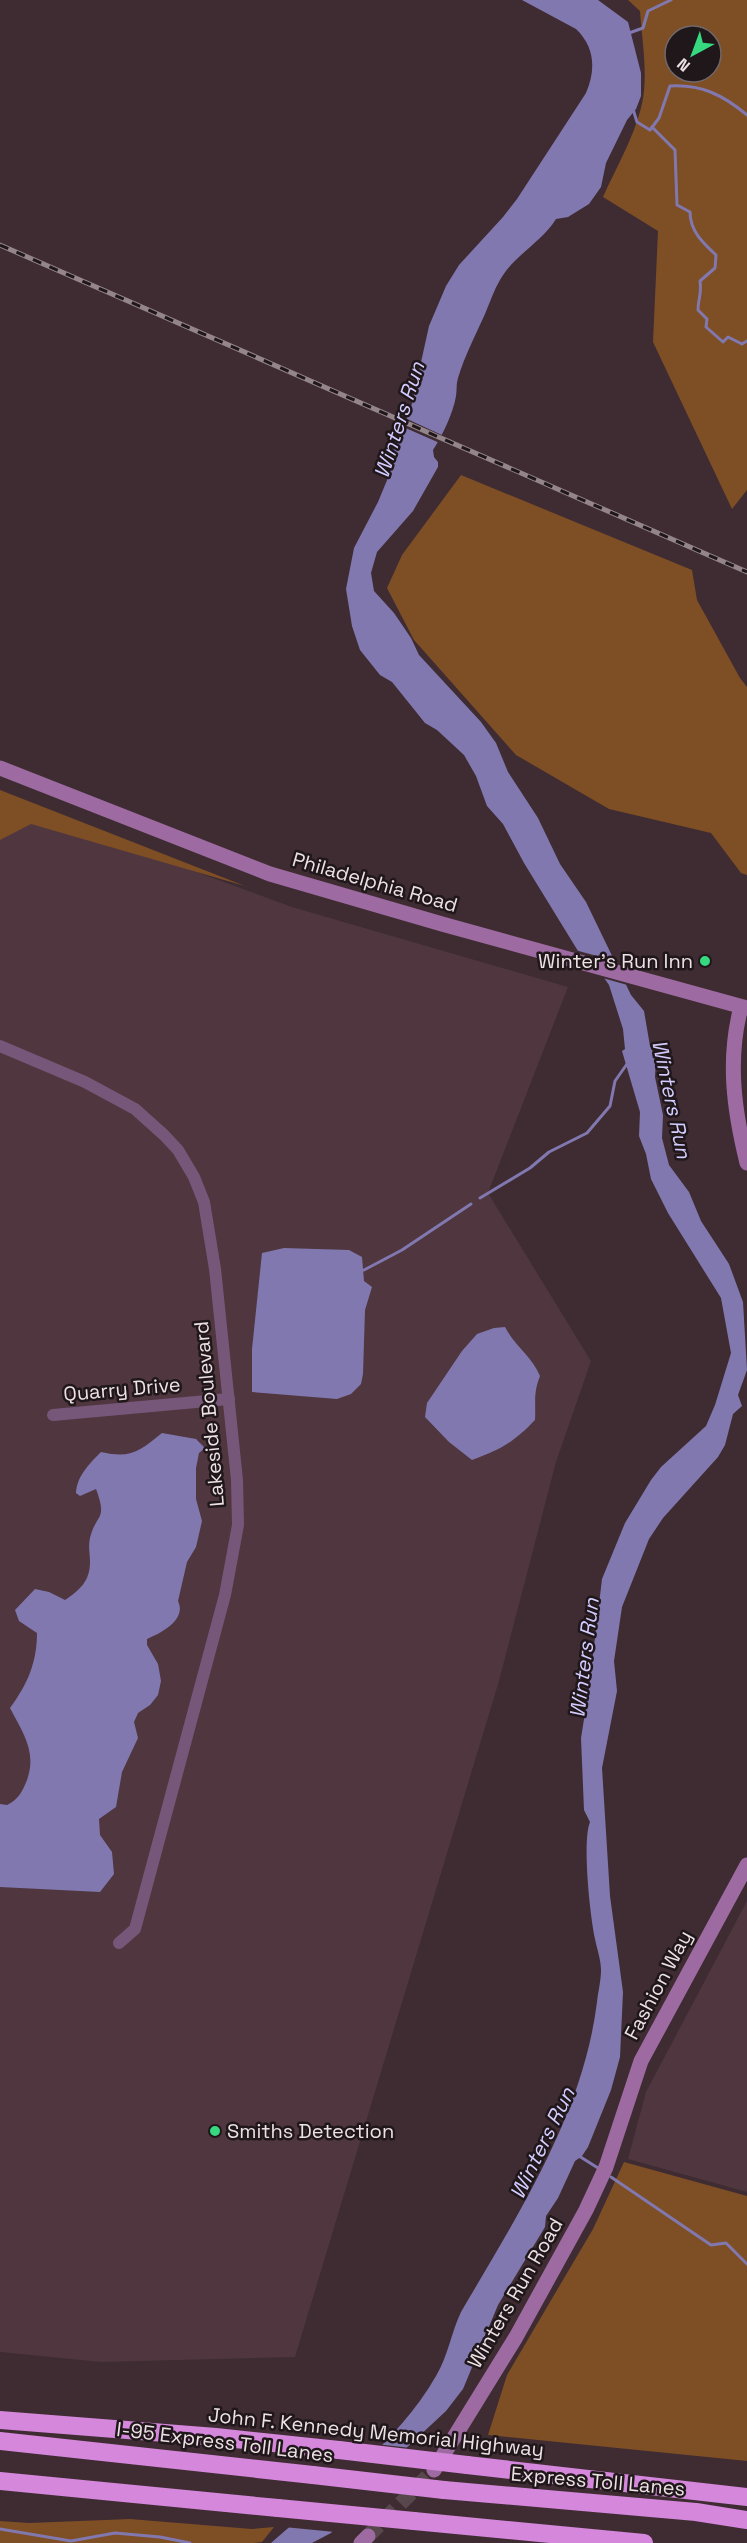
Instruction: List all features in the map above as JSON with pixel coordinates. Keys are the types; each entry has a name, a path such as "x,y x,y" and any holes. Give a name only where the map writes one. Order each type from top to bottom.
{"highway":[{"name":"John F. Kennedy Memorial Highway","path":"0,2420 216,2437 747,2497"},
{"name":"I-95 Express Toll Lanes","path":"0,2441 444,2490"},
{"path":"0,2481 644,2543"},
{"name":"Express Toll Lanes","path":"444,2490 696,2512 747,2520"}],"street":[{"name":"Philadelphia Road","path":"0,768 270,874 744,1008"},
{"path":"744,1008 733,1042 732,1079 736,1113 747,1163"},
{"name":"Lakeside Boulevard","path":"0,1046 85,1082 135,1108 164,1135 187,1164 204,1202 208,1223 229,1399 238,1500 234,1557 135,1929 119,1943"},
{"name":"Quarry Drive","path":"53,1415 229,1399"},
{"name":"Fashion Way","path":"618,2130 636,2074 650,2043 747,1864"},
{"name":"Winters Run Road","path":"434,2470 516,2337 586,2210 606,2167 618,2130"}],"shaded area":[{"path":"522,0 598,0 628,22 641,73 641,96 606,163 601,187 589,204 568,217 556,219 543,235 513,263 500,280 464,361 457,380 452,410 433,450 438,467 413,511 377,552 371,573 374,591 394,613 411,638 419,655 481,722 496,743 508,772 538,818 560,864 586,902 631,995 644,1011 650,1046 656,1058 655,1077 663,1115 662,1138 669,1165 689,1192 701,1221 729,1264 743,1302 747,1370 738,1395 742,1406 733,1414 725,1445 718,1457 663,1518 649,1539 622,1607 614,1661 617,1691 602,1768 610,1896 623,1992 620,2057 611,2090 588,2147 575,2161 558,2198 546,2216 545,2227 498,2305 463,2389 446,2411 388,2465 331,2533 312,2543 271,2543 361,2466 402,2424 420,2401 440,2368 461,2312 525,2202 563,2124 578,2085 589,2044 601,1974 589,1897 587,1845 590,1822 584,1810 581,1738 602,1579 625,1523 651,1480 661,1467 706,1426 731,1353 721,1298 668,1213 651,1179 646,1154 639,1136 640,1112 622,1051 625,1049 623,1029 609,985 600,972 578,951 503,824 487,806 476,776 464,755 437,730 425,723 392,682 380,675 360,650 352,626 346,589 354,548 390,473 395,441 410,412 429,326 446,286 459,265 517,199 586,93 589,84 592,59 582,36 576,29"},
{"path":"628,0 747,0 747,490 732,509 653,342 658,231 603,197 634,131 641,108 644,60 640,11"},
{"path":"461,475 692,570 697,600 747,687 747,875 741,873 711,833 609,809 516,755 414,640 387,588 402,555"},
{"path":"0,790 245,886 31,824 0,840"},
{"path":"43,816 292,907 568,987 488,1193 591,1361 556,1462 499,1681 295,2357 101,2362 0,2352 0,826"},
{"path":"284,1248 349,1250 362,1257 364,1281 372,1287 365,1310 363,1374 361,1384 351,1394 337,1399 252,1392 252,1349 262,1253"},
{"path":"505,1327 540,1376 536,1393 535,1420 506,1444 472,1460 449,1442 425,1417 427,1403 462,1351 477,1334"},
{"path":"162,1433 196,1439 205,1448 199,1453 196,1468 196,1499 202,1521 196,1547 187,1562 178,1601 179,1614 171,1625 147,1639 147,1645 158,1664 161,1681 158,1695 150,1705 138,1713 134,1722 138,1738 122,1772 116,1807 99,1819 100,1835 112,1852 114,1874 100,1892 0,1887 0,1804 7,1805 20,1795 30,1770 27,1743 10,1708 30,1673 37,1644 37,1633 19,1621 15,1610 35,1589 49,1592 65,1600 75,1593 86,1580 90,1569 90,1538 101,1512 96,1489 80,1496 76,1493 81,1476 88,1466 101,1452 128,1454 141,1449"},
{"path":"747,1901 747,2192 628,2159 646,2092"},
{"path":"624,2162 747,2196 747,2461 488,2435 507,2375 593,2229"},
{"path":"130,2519 252,2529 274,2527 262,2542 254,2543 0,2543 0,2521 29,2523"}],"pier":[{"path":"405,418 444,436 442,444 401,426"},
{"path":"575,950 619,962 631,986 599,977"},
{"path":"376,2444 411,2448 390,2467 335,2532 284,2527"}],"waterway":[{"path":"629,33 643,28 648,11 671,0"},
{"path":"633,109 637,122 650,130 659,118 670,86 681,86 711,92 747,115"},
{"path":"652,127 675,150 677,205 690,212 695,231 716,255 715,268 700,281 698,310 707,319 706,327 723,342 728,337 742,344 747,341"},
{"path":"480,1198 530,1168 549,1152 587,1133 610,1106 615,1081 627,1064"},
{"path":"364,1270 402,1250 471,1204"},
{"path":"579,2156 598,2168"},
{"path":"611,2177 711,2245 726,2243 747,2264"},
{"path":"0,2529 71,2541 115,2533 160,2537 190,2543"}],"tunnel":[{"path":"368,2536 434,2470"}],"railway":[{"path":"0,245 747,572"}],"place":[{"name":"Winter's Run Inn","path":"705,961"},
{"name":"Smiths Detection","path":"215,2131"}],"water label":[{"name":"Winters Run","path":"399,420"},
{"name":"Winters Run","path":"672,1099"},
{"name":"Winters Run","path":"584,1658"},
{"name":"Winters Run","path":"542,2143"}]}
